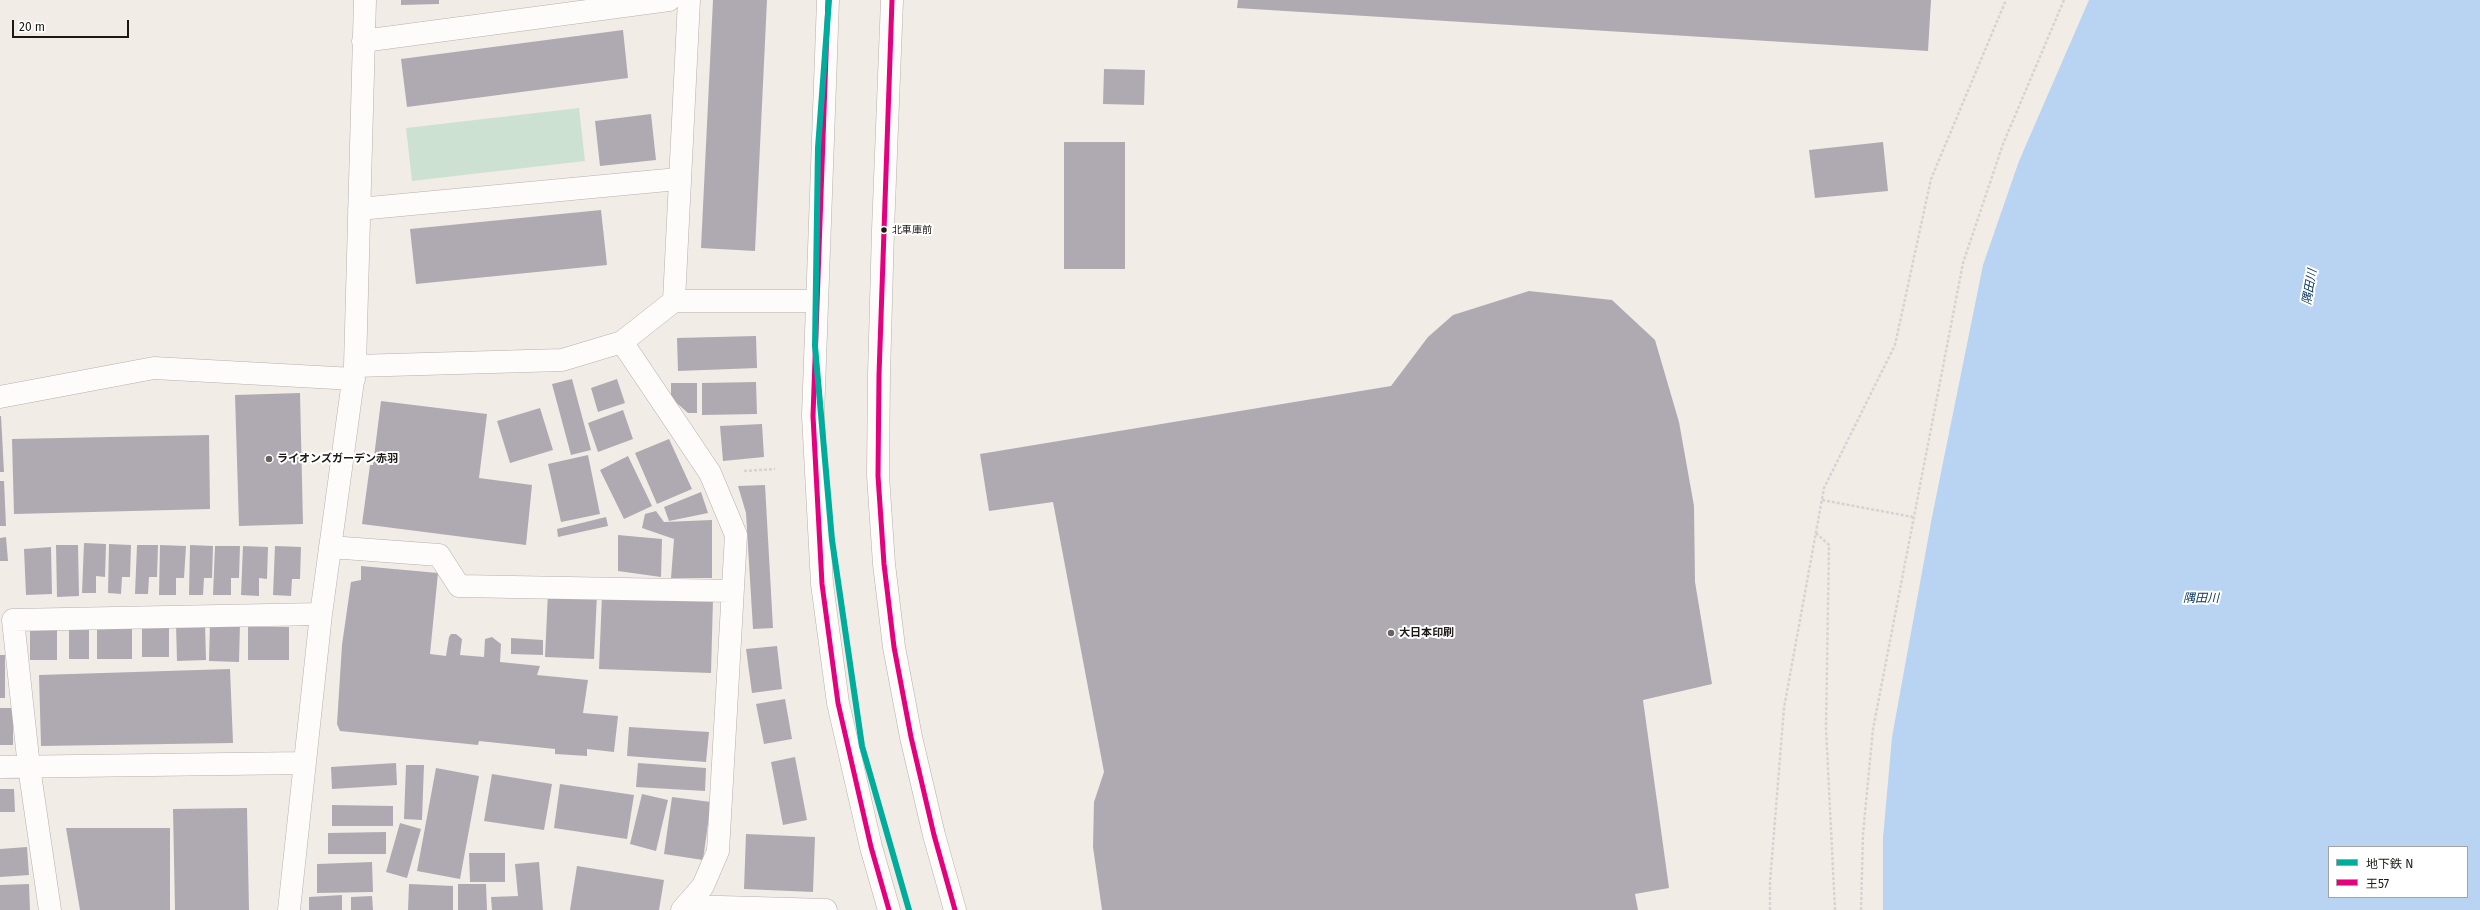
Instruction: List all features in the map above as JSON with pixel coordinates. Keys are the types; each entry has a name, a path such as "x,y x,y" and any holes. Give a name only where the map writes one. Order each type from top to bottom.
{"main road":[{"path":"289,910 321,614 354,372 363,41 366,0"},
{"path":"363,41 668,0"},
{"path":"674,300 678,179 689,0"},
{"path":"828,0 813,416 822,584 838,703 871,847 889,910"},
{"path":"892,0 879,375 878,476 884,564 894,647 911,737 934,835 955,910"},
{"path":"359,209 678,179"},
{"path":"0,397 154,368 354,372 562,360 622,342 674,300 816,300"},
{"path":"622,342 710,473 736,535 718,851 703,886 684,908"},
{"path":"330,547 439,555 459,586 732,591"},
{"path":"50,910 29,767 13,620 321,614"},
{"path":"0,767 304,763"},
{"path":"684,908 826,910"}],"path":[{"path":"1770,910 1770,882 1784,708 1824,488 1895,345 1931,179 2006,0"},
{"path":"1861,910 1863,834 1874,729 1913,517 1963,263 2003,144 2064,0"},
{"path":"1822,500 1913,517"},
{"path":"1816,532 1829,545 1826,728 1835,910"}],"green space":[{"path":"579,108 585,161 412,181 406,128"}],"water":[{"name":"隅田川","path":"2089,0 2480,0 2480,910 1883,910 1883,838 1892,737 1932,517 1983,265 2019,161"}],"building":[{"path":"401,0 439,0 439,4 401,5"},
{"path":"713,0 767,0 755,251 701,248"},
{"path":"1238,0 1931,0 1928,51 1237,8"},
{"path":"623,30 628,78 407,107 401,59"},
{"path":"1104,69 1145,70 1144,105 1103,104"},
{"path":"651,114 656,160 600,166 595,121"},
{"path":"1064,142 1125,142 1125,269 1064,269"},
{"path":"1883,142 1888,191 1815,198 1809,150"},
{"path":"601,210 607,265 416,284 410,229"},
{"name":"大日本印刷","path":"1529,291 1612,300 1655,340 1679,422 1694,506 1695,582 1712,684 1643,700 1669,888 1635,894 1638,910 1102,910 1093,847 1094,802 1104,772 1053,502 989,511 980,454 1391,386 1428,337 1453,315"},
{"path":"756,336 757,368 678,371 677,338"},
{"path":"572,379 591,450 571,455 552,384"},
{"path":"617,379 625,403 598,412 591,388"},
{"path":"756,382 757,414 702,415 702,383"},
{"path":"671,383 697,383 697,413 688,413 671,398"},
{"name":"ライオンズガーデン赤羽","path":"300,393 303,524 239,526 235,395"},
{"path":"381,401 487,414 479,478 532,485 526,545 362,524 370,465 373,465"},
{"path":"540,408 553,450 510,463 497,421"},
{"path":"623,410 633,439 598,452 588,423"},
{"path":"1,416 4,472 0,472"},
{"path":"762,424 764,457 723,461 720,426"},
{"path":"209,435 210,509 14,514 12,439"},
{"path":"669,439 692,489 657,504 635,453"},
{"path":"588,455 600,514 561,522 548,464"},
{"path":"628,456 652,506 624,519 600,470"},
{"path":"0,481 4,481 6,526 0,526"},
{"path":"765,485 773,628 753,629 746,513 738,486"},
{"path":"701,492 708,513 669,521 664,507"},
{"path":"656,511 664,522 712,520 712,578 671,578 674,539 642,528 645,514"},
{"path":"606,517 608,526 558,537 557,529"},
{"path":"618,535 662,539 661,577 618,571"},
{"path":"6,537 8,561 0,561 0,538"},
{"path":"84,543 106,544 105,577 96,576 96,593 82,593"},
{"path":"109,544 131,545 130,577 122,577 121,594 108,593"},
{"path":"56,545 78,545 79,596 57,597"},
{"path":"137,545 158,545 157,577 149,577 148,594 135,594"},
{"path":"160,545 186,546 184,578 176,578 176,595 159,595"},
{"path":"190,545 213,546 212,578 204,578 203,595 189,595"},
{"path":"215,546 240,546 239,578 231,578 231,595 213,595"},
{"path":"243,546 268,547 267,579 259,578 259,596 241,595"},
{"path":"275,546 301,547 300,579 292,579 291,596 273,595"},
{"path":"51,547 52,594 26,595 24,549"},
{"path":"361,566 438,573 430,654 446,656 449,637 451,634 456,634 462,639 460,655 484,657 485,639 492,637 501,644 500,662 540,666 537,675 588,680 583,713 618,716 614,752 587,749 587,756 555,754 555,749 479,741 478,745 340,731 337,724 342,645 351,582 361,580"},
{"path":"548,592 597,594 594,659 545,657"},
{"path":"602,595 713,599 711,673 599,669"},
{"path":"97,623 132,623 132,659 97,659"},
{"path":"205,623 206,660 177,661 176,624"},
{"path":"210,623 240,623 239,662 209,661"},
{"path":"142,624 169,624 169,657 142,657"},
{"path":"30,625 57,625 57,660 30,660"},
{"path":"69,625 89,625 89,659 69,659"},
{"path":"248,627 289,627 289,660 248,660"},
{"path":"511,638 543,640 543,655 511,654"},
{"path":"777,646 782,689 752,693 746,649"},
{"path":"0,655 5,655 5,698 0,698"},
{"path":"230,669 233,743 41,746 39,675"},
{"path":"785,699 792,739 764,744 756,704"},
{"path":"0,708 13,708 13,745 0,745"},
{"path":"629,727 709,732 706,762 627,756"},
{"path":"795,757 807,820 783,825 771,762"},
{"path":"396,763 397,785 332,789 331,767"},
{"path":"638,763 706,768 705,791 636,787"},
{"path":"406,765 424,765 422,820 404,819"},
{"path":"436,768 479,776 460,879 417,871"},
{"path":"492,774 552,784 544,830 484,821"},
{"path":"560,784 634,795 627,839 554,828"},
{"path":"0,789 14,789 15,812 0,812"},
{"path":"642,794 668,800 656,851 630,844"},
{"path":"672,797 711,802 703,860 664,854"},
{"path":"332,805 393,806 393,826 332,826"},
{"path":"247,808 249,910 175,910 173,809"},
{"path":"400,823 421,829 407,878 386,872"},
{"path":"66,828 170,828 170,910 80,910"},
{"path":"386,832 386,854 328,854 328,833"},
{"path":"746,834 815,837 813,892 744,889"},
{"path":"27,847 29,875 0,877 0,849"},
{"path":"469,853 505,853 505,882 470,882"},
{"path":"372,862 373,892 317,893 317,864"},
{"path":"539,862 543,910 492,910 491,897 518,896 515,864"},
{"path":"577,866 664,880 659,910 570,910"},
{"path":"29,884 30,910 0,910 0,885"},
{"path":"409,884 453,886 453,910 408,910"},
{"path":"458,884 486,884 487,910 458,910"},
{"path":"342,895 342,910 309,910 309,897"},
{"path":"372,896 373,910 351,910 351,897"}],"metro line":[{"name":"N","path":"829,0 818,148 815,346 832,540 862,746 909,910"}],"transit line":[{"name":"王57","path":"828,0 813,416 822,584 838,703 871,847 889,910"},
{"name":"王57","path":"892,0 879,375 878,476 884,564 894,647 911,737 934,835 955,910"}],"place":[{"name":"北車庫前","path":"884,230"},
{"name":"ライオンズガーデン赤羽","path":"269,459"},
{"name":"大日本印刷","path":"1391,633"}]}
